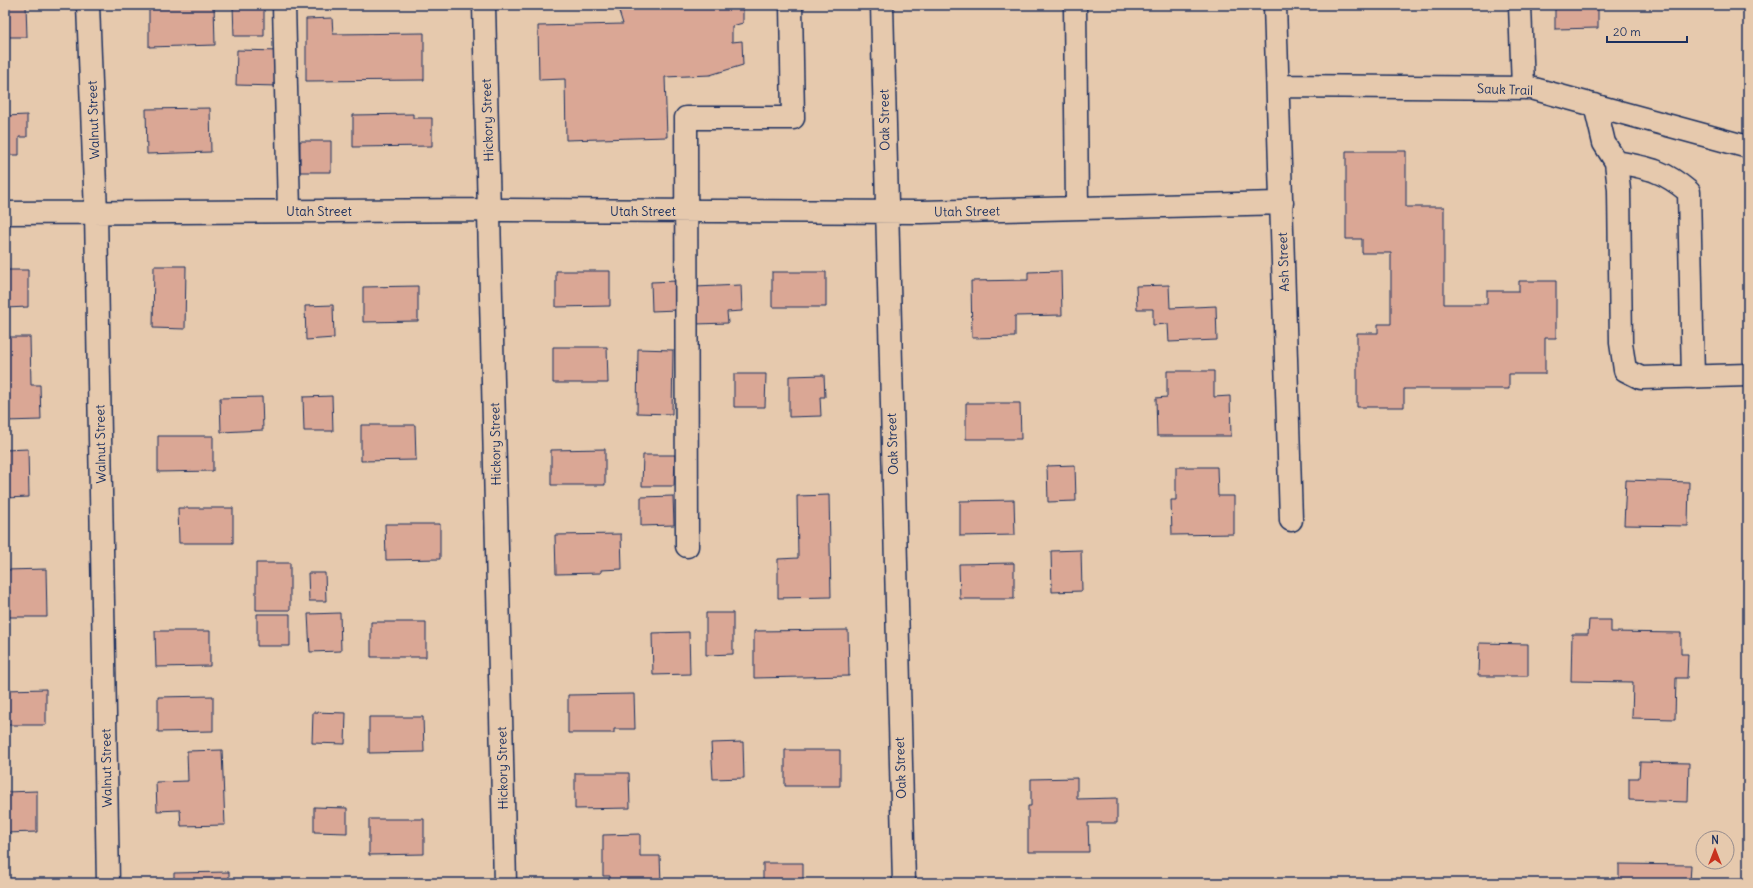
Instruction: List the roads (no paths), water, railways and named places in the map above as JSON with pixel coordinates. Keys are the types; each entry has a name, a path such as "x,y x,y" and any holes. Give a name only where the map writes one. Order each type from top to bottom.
{"street":[{"name":"Walnut Street","path":"88,5 96,213 108,883"},
{"path":"284,5 289,212"},
{"name":"Hickory Street","path":"484,5 505,883"},
{"path":"688,546 686,118 793,118 791,5"},
{"name":"Oak Street","path":"882,5 904,883"},
{"path":"1075,5 1077,208"},
{"name":"Ash Street","path":"1275,5 1279,86 1291,520"},
{"path":"1520,5 1523,88"},
{"name":"Sauk Trail","path":"1279,86 1531,88 1748,147"},
{"path":"1595,105 1604,143 1616,162 1620,190 1622,343 1626,370 1641,378 1748,375"},
{"path":"1616,162 1649,168 1673,178 1689,192 1693,377"},
{"name":"Utah Street","path":"5,213 490,210 886,212 1282,203"}]}
